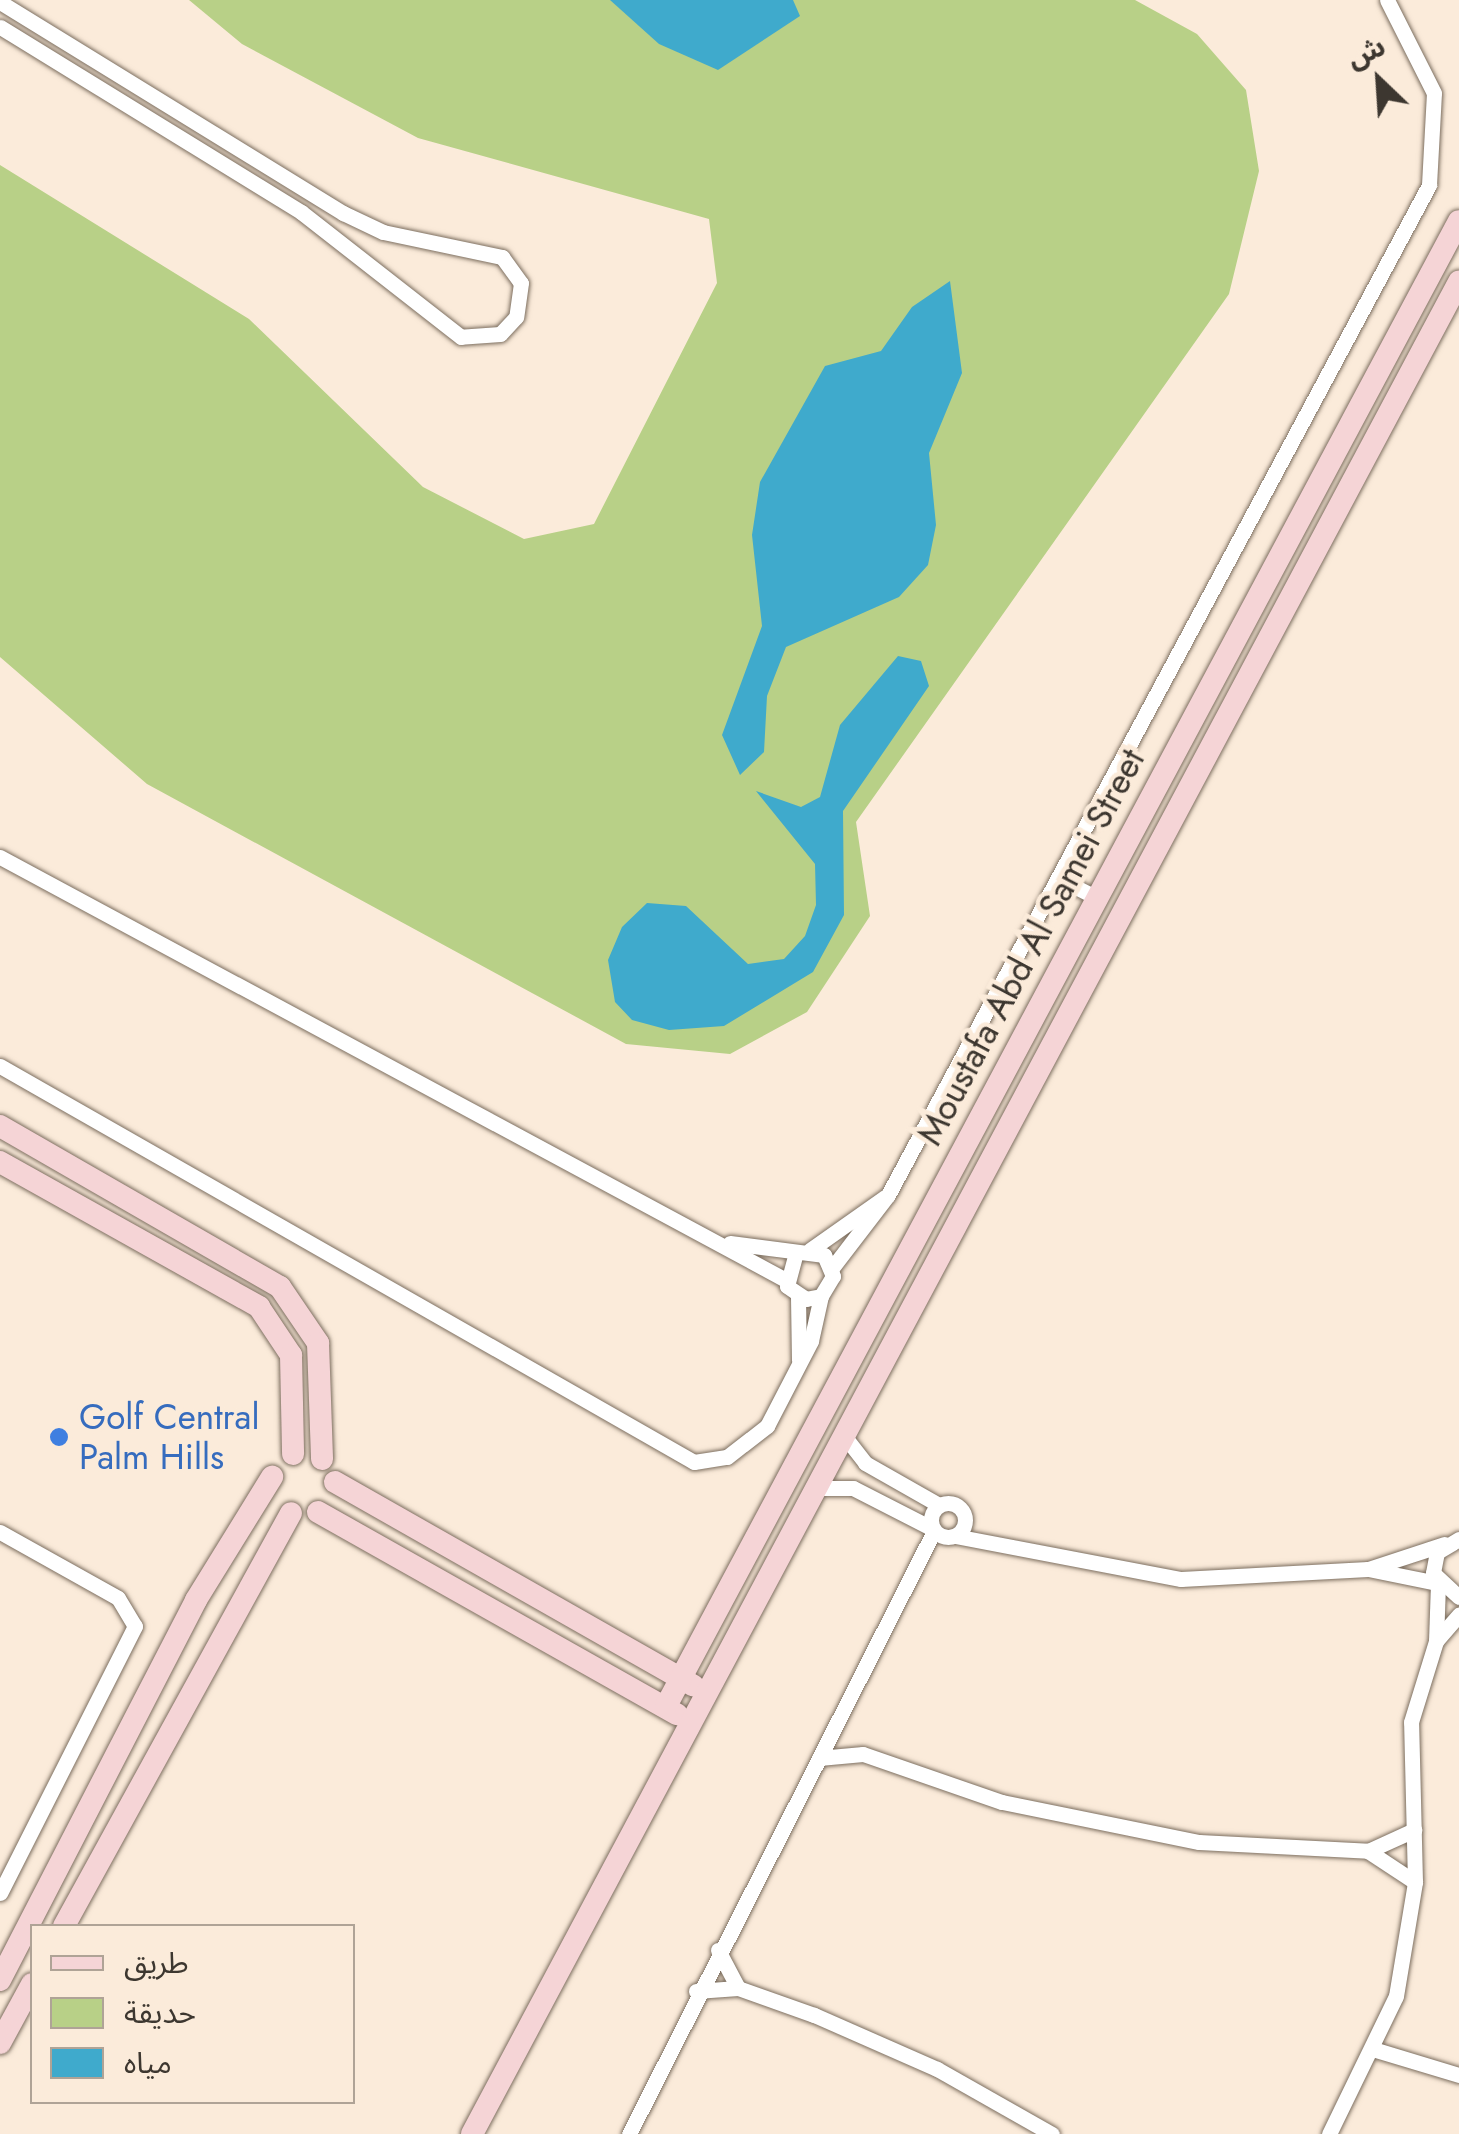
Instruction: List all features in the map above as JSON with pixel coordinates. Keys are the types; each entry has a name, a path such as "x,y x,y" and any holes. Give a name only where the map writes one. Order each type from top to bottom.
{"street":[{"path":"0,1066 668,1454 711,1462 747,1446 799,1360 832,1268 888,1195 1428,185 1434,93 1387,0"},
{"path":"0,2 144,93 382,232 502,257 521,283 516,316 500,334 461,337 302,212 0,27"},
{"path":"132,110 144,93"},
{"name":"Moustafa Abd Al Samei Street","path":"666,1706 1459,221"},
{"name":"Moustafa Abd Al Samei Street","path":"472,2134 1223,737 1459,282"},
{"path":"1194,717 1202,736 1223,737"},
{"path":"1148,798 1170,792 1185,808"},
{"path":"0,858 726,1242 784,1279 798,1297 799,1360"},
{"path":"1060,879 1095,897"},
{"path":"0,1126 280,1287 318,1343 322,1459 334,1482 709,1694"},
{"path":"0,1162 259,1307 291,1355 293,1454 272,1476 170,1649 0,1980"},
{"path":"784,1279 803,1252 888,1195"},
{"path":"726,1242 803,1252 832,1268"},
{"path":"798,1297 822,1296"},
{"path":"846,1437 865,1462 964,1515 997,1541"},
{"path":"293,1454 322,1459"},
{"path":"272,1476 273,1494 291,1513 318,1512 666,1706 692,1725"},
{"path":"318,1512 334,1482"},
{"path":"820,1488 853,1488 943,1533 1181,1579 1368,1570 1437,1584 1459,1596"},
{"path":"939,1505 943,1533"},
{"path":"65,1924 291,1513"},
{"path":"630,2134 696,1992 923,1562 943,1533 964,1515"},
{"path":"0,1532 118,1598 135,1626 0,1893"},
{"path":"1368,1570 1452,1541"},
{"path":"1329,2134 1376,2050 1409,1940 1415,1882 1412,1722 1436,1641 1437,1584 1433,1562 1452,1541"},
{"path":"1436,1641 1459,1616"},
{"path":"170,1649 207,1666"},
{"path":"840,1719 863,1754"},
{"path":"820,1758 863,1754 1002,1802 1145,1834 1368,1851 1414,1830"},
{"path":"1368,1851 1415,1882"},
{"path":"718,1950 738,1988"},
{"path":"0,2044 30,1988"},
{"path":"696,1992 738,1988 888,2045 1052,2134"},
{"path":"1376,2050 1459,2076"}],"green space":[{"path":"189,0 1135,0 1197,34 1246,90 1259,171 1229,294 856,822 870,916 807,1012 730,1054 626,1044 147,784 0,657 0,165 249,319 423,487 524,539 594,524 717,283 709,219 418,138 242,44"}],"water":[{"path":"610,0 793,0 800,16 718,70 659,44"},
{"path":"950,281 962,373 929,453 936,525 928,565 899,597 786,647 767,696 764,752 740,775 722,735 762,626 752,535 760,482 825,366 881,351 912,307"},
{"path":"898,656 921,661 929,686 843,811 844,915 813,972 724,1026 669,1030 632,1020 615,1002 608,960 622,927 647,903 686,906 748,964 784,959 805,936 816,905 815,864 756,791 801,807 820,797 840,725"}],"place":[{"name":"Golf Central Palm Hills","path":"59,1437"}]}
